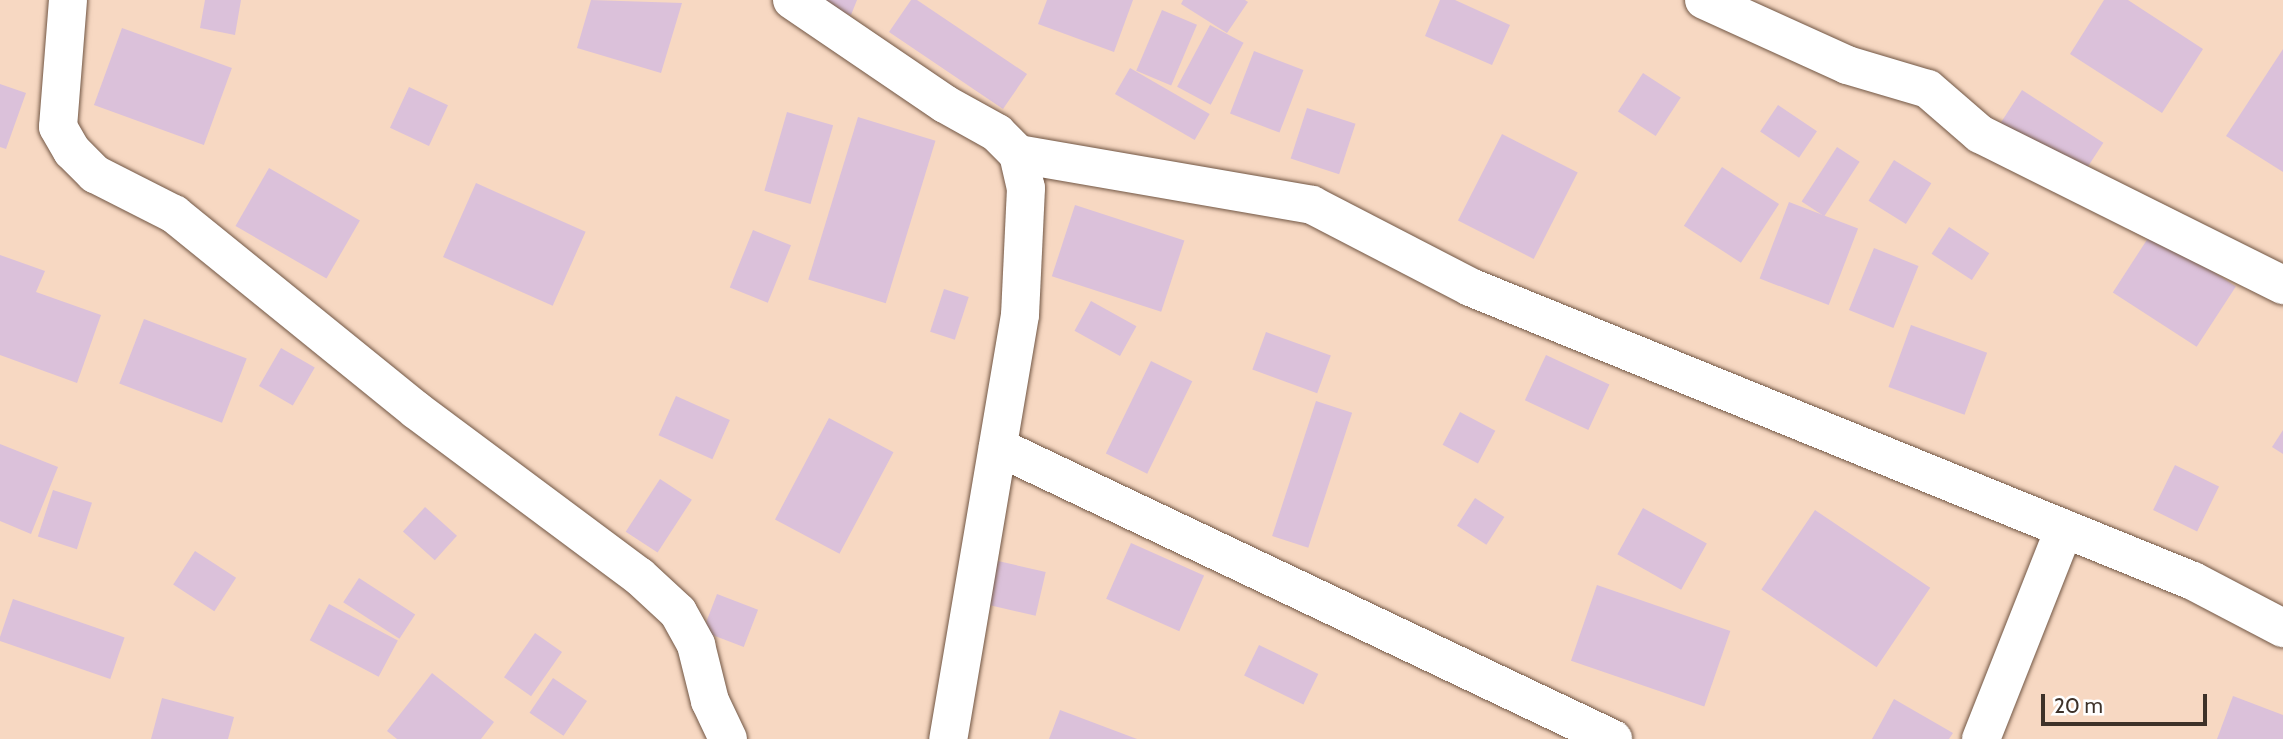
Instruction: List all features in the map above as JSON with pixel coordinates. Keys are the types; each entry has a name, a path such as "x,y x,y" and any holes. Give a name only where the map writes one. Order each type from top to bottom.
{"street":[{"path":"68,0 58,127 72,150 95,174 174,214 416,410 639,576 678,612 696,645 710,701 728,739"},
{"path":"792,0 944,104 997,133 1018,154 1026,188 1020,315 948,739"},
{"path":"1704,0 1847,65 1928,89 1980,134 2283,285"},
{"path":"1018,154 1312,205 1470,287 2193,581 2283,628"},
{"path":"998,447 1613,739"},
{"path":"1981,739 2064,529"}],"building":[{"path":"205,0 241,0 235,35 200,28"},
{"path":"591,0 682,3 661,73 577,48"},
{"path":"812,0 857,0 851,15"},
{"path":"911,0 917,0 1027,74 1003,109 889,32"},
{"path":"1047,0 1133,0 1114,52 1038,24"},
{"path":"1183,0 1248,2 1227,33 1181,4"},
{"path":"1440,0 1455,0 1510,25 1492,65 1425,36"},
{"path":"2104,0 2128,0 2203,49 2162,113 2070,54"},
{"path":"1162,10 1197,25 1171,86 1136,71"},
{"path":"1210,25 1244,43 1211,105 1177,87"},
{"path":"122,28 232,68 204,145 94,105"},
{"path":"2283,49 2283,172 2226,136"},
{"path":"1254,51 1303,70 1279,133 1230,114"},
{"path":"1130,68 1210,114 1195,140 1115,94"},
{"path":"1643,73 1681,98 1656,136 1618,112"},
{"path":"0,84 26,93 6,149 0,147"},
{"path":"409,87 448,105 429,146 390,128"},
{"path":"2022,90 2103,143 2081,177 2000,124"},
{"path":"1778,105 1817,131 1799,158 1760,132"},
{"path":"1307,108 1356,124 1339,174 1291,158"},
{"path":"787,112 833,125 811,204 764,191"},
{"path":"858,117 935,141 886,303 808,280"},
{"path":"1502,134 1578,173 1534,259 1458,220"},
{"path":"1837,147 1860,162 1824,216 1802,202"},
{"path":"1894,160 1931,183 1906,224 1869,201"},
{"path":"1722,167 1779,204 1741,263 1684,226"},
{"path":"269,168 360,221 326,279 236,226"},
{"path":"476,183 586,232 553,306 443,257"},
{"path":"1789,202 1858,229 1829,305 1760,279"},
{"path":"1075,205 1184,241 1161,312 1052,276"},
{"path":"1949,227 1989,253 1972,280 1932,254"},
{"path":"753,230 791,245 768,303 730,287"},
{"path":"2152,232 2236,286 2197,347 2113,292"},
{"path":"1874,248 1919,266 1893,328 1849,310"},
{"path":"0,255 45,271 36,292 101,315 77,383 0,355"},
{"path":"944,289 969,297 955,340 930,332"},
{"path":"1091,301 1136,326 1120,356 1075,331"},
{"path":"144,319 247,358 222,423 119,383"},
{"path":"1911,325 1987,353 1965,415 1888,387"},
{"path":"1266,332 1331,356 1317,393 1252,370"},
{"path":"281,348 315,368 293,406 259,386"},
{"path":"1546,355 1609,385 1588,430 1525,400"},
{"path":"1151,361 1192,381 1147,474 1106,454"},
{"path":"676,396 730,420 712,459 659,435"},
{"path":"1316,401 1352,413 1308,548 1272,536"},
{"path":"1460,412 1495,431 1478,463 1443,445"},
{"path":"829,418 893,452 839,554 775,520"},
{"path":"2283,430 2283,454 2272,447"},
{"path":"0,444 58,467 31,534 0,521"},
{"path":"2175,465 2219,486 2197,531 2153,510"},
{"path":"660,479 692,500 658,553 626,532"},
{"path":"53,490 92,503 77,549 38,537"},
{"path":"1475,498 1504,517 1486,545 1457,526"},
{"path":"425,507 457,536 435,560 403,532"},
{"path":"1643,508 1707,543 1681,590 1617,554"},
{"path":"1815,510 1930,588 1877,667 1761,590"},
{"path":"1131,543 1204,576 1179,631 1106,599"},
{"path":"195,551 236,578 214,611 173,585"},
{"path":"998,561 1046,572 1036,616 988,605"},
{"path":"359,578 415,614 399,639 343,602"},
{"path":"1597,585 1730,631 1704,707 1571,661"},
{"path":"717,594 758,610 744,647 703,631"},
{"path":"13,599 125,637 110,679 0,641"},
{"path":"329,604 398,641 379,677 310,640"},
{"path":"535,633 562,652 531,696 504,677"},
{"path":"1259,645 1318,674 1303,704 1244,676"},
{"path":"432,673 494,722 481,739 397,739 387,731"},
{"path":"553,678 587,701 564,736 530,713"},
{"path":"2233,696 2283,715 2283,739 2217,739"},
{"path":"162,698 234,717 228,739 151,739"},
{"path":"1894,699 1953,733 1949,739 1872,739"},
{"path":"1060,710 1137,739 1049,739"}]}
